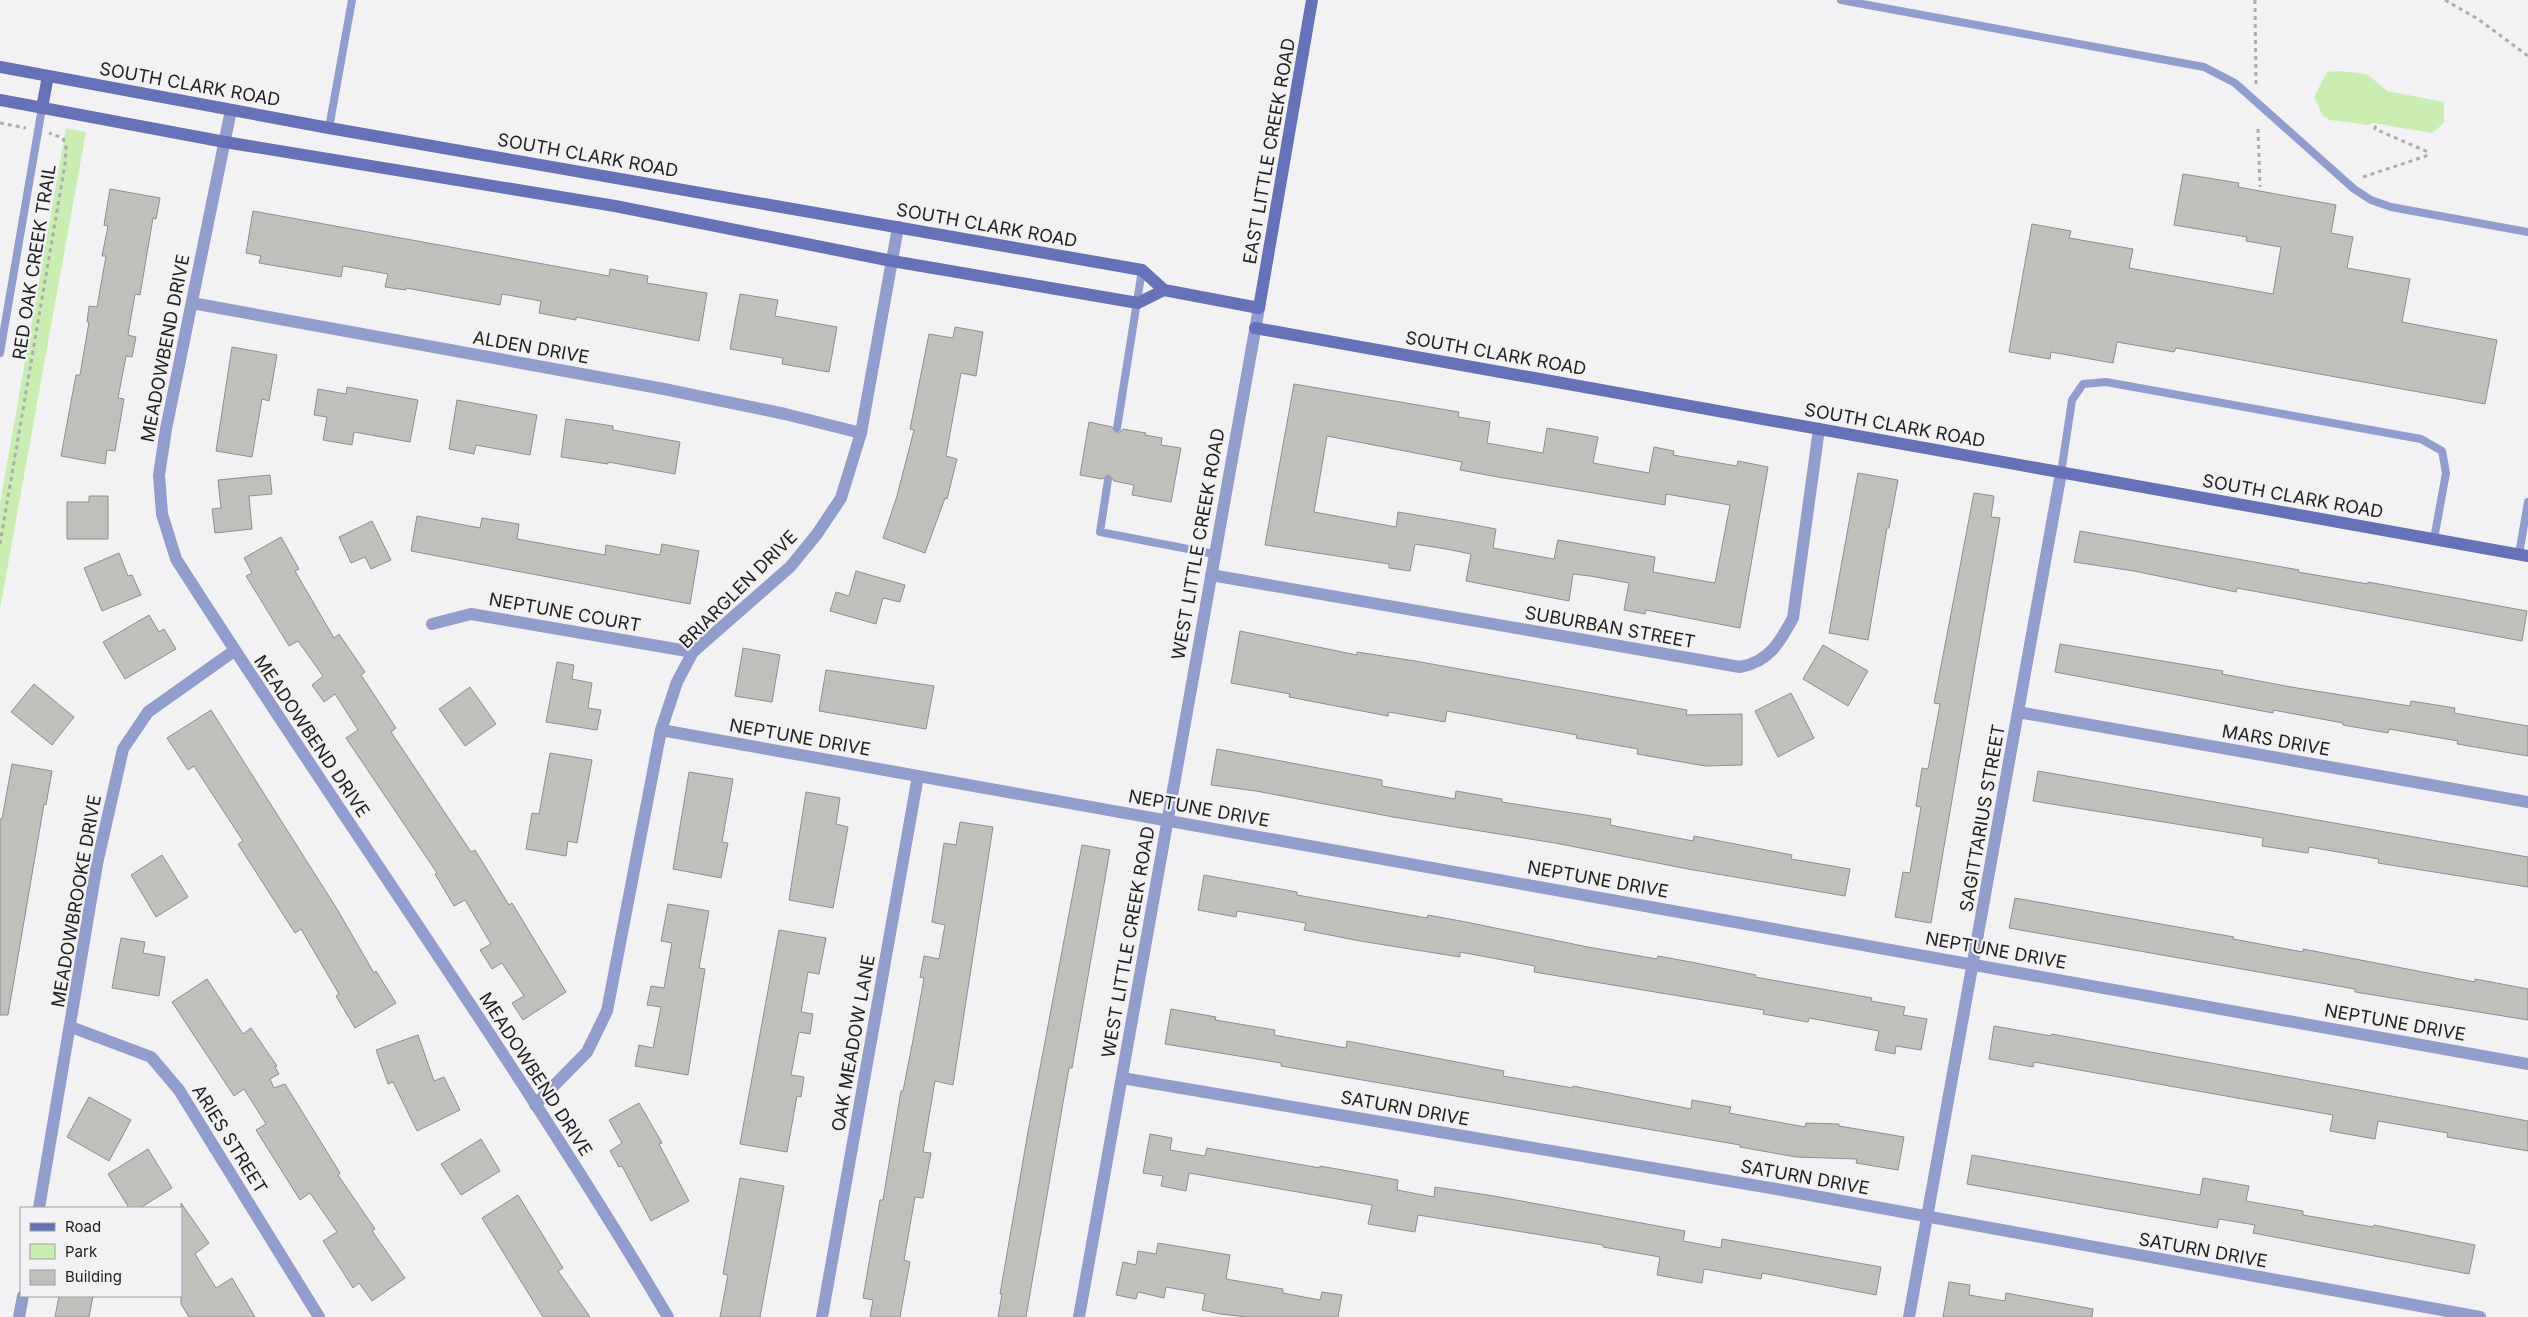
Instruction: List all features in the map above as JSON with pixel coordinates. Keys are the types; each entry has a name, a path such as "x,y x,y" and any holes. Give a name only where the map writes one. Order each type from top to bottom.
{"street":[{"name":"EAST LITTLE CREEK ROAD","path":"1259,308 1312,0"},
{"name":"SOUTH CLARK ROAD","path":"0,67 329,128 1142,270"},
{"path":"42,108 48,76"},
{"path":"0,100 225,142 615,206 892,261 1138,302 1164,290"},
{"name":"MEADOWBEND DRIVE","path":"232,110 159,475 162,514 176,559 234,651 536,1105 617,1232 668,1317"},
{"name":"BRIARGLEN DRIVE","path":"536,1105 587,1052 607,1011 661,730 677,682 693,652 790,567 818,534 841,498 861,433 898,228"},
{"path":"1142,270 1164,290 1259,308"},
{"name":"ALDEN DRIVE","path":"192,303 664,389 785,414 861,433"},
{"name":"WEST LITTLE CREEK ROAD","path":"1079,1317 1259,308"},
{"name":"SOUTH CLARK ROAD","path":"1255,328 2523,555"},
{"name":"SUBURBAN STREET","path":"1210,575 1740,667 1756,664 1779,644 1794,618 1819,428"},
{"name":"SAGITTARIUS STREET","path":"1909,1317 2061,473"},
{"name":"NEPTUNE COURT","path":"432,624 471,614 693,652"},
{"name":"MEADOWBROOKE DRIVE","path":"38,1207 71,1026 97,864 123,749 148,712 234,651"},
{"name":"MARS DRIVE","path":"2018,712 2528,802"},
{"name":"NEPTUNE DRIVE","path":"661,730 2528,1064"},
{"name":"OAK MEADOW LANE","path":"822,1317 918,776"},
{"name":"ARIES STREET","path":"71,1026 151,1057 179,1090 319,1317"},
{"name":"SATURN DRIVE","path":"1122,1078 1772,1188 1927,1218 2480,1317"},
{"path":"19,1317 23,1297"}],"lane":[{"path":"329,128 352,0"},
{"path":"1841,0 2204,67 2235,83 2347,183 2371,200 2391,207 2528,232"},
{"path":"0,353 42,108"},
{"path":"1117,428 1142,270"},
{"path":"2061,473 2072,400 2083,384 2115,384 2421,439 2442,451 2446,472 2434,539"},
{"path":"1108,480 1100,532 1214,554"},
{"path":"2523,555 2528,502"}],"path":[{"path":"2255,0 2256,84"},
{"path":"2445,0 2478,19 2528,56"},
{"name":"RED OAK CREEK TRAIL","path":"0,123 38,130 63,138 66,147 65,164 0,544"},
{"path":"2363,177 2426,156 2428,152 2375,128 2376,123"},
{"path":"2258,129 2260,188"}],"green space":[{"path":"2339,71 2367,74 2387,91 2444,102 2444,123 2432,133 2373,123 2368,125 2330,120 2323,116 2314,97 2327,72"},
{"path":"66,128 86,132 0,609 0,503"}],"building":[{"path":"2183,174 2239,183 2238,187 2336,205 2331,233 2353,237 2347,268 2410,279 2402,322 2497,340 2485,404 2176,348 2174,352 2117,342 2113,363 2051,352 2050,359 2009,352 2032,224 2071,231 2069,238 2133,249 2129,268 2273,294 2281,247 2246,241 2247,237 2174,225"},
{"path":"110,189 160,198 156,219 153,218 140,295 135,294 128,335 136,337 132,357 126,356 118,398 124,399 115,451 107,450 105,464 61,456 76,375 80,375 89,322 87,322 89,306 97,307 106,256 102,256 108,226 104,225"},
{"path":"253,211 609,276 610,269 648,276 647,283 707,293 699,341 576,317 576,320 539,313 541,301 502,294 500,305 406,288 406,290 385,287 388,274 343,266 341,277 259,263 261,256 246,253"},
{"path":"740,294 778,300 775,316 837,327 829,372 782,364 783,358 730,349"},
{"path":"955,327 983,332 976,376 961,373 946,456 957,459 947,499 945,498 925,553 883,538 897,496 914,430 910,429 929,334 953,338"},
{"path":"232,347 277,355 269,401 262,399 252,457 216,451"},
{"path":"1294,384 1459,412 1458,417 1490,422 1487,443 1543,453 1547,428 1598,437 1593,463 1649,473 1654,447 1674,451 1673,455 1737,466 1738,461 1768,467 1740,628 1646,610 1645,614 1624,610 1629,583 1590,576 1573,574 1569,601 1466,581 1471,554 1446,549 1415,544 1410,571 1389,568 1389,564 1265,545","holes":["1327,436 1462,462 1460,470 1665,505 1666,494 1730,505 1715,583 1653,572 1655,557 1558,540 1554,559 1493,548 1496,529 1459,522 1398,512 1396,527 1314,512"]},
{"path":"347,387 418,400 410,442 354,432 352,445 323,440 327,417 314,415 318,389 346,394"},
{"path":"457,400 537,415 530,455 476,445 474,454 449,449"},
{"path":"566,419 613,426 613,430 680,442 675,474 608,462 608,464 561,457"},
{"path":"1089,422 1112,427 1116,433 1123,429 1146,433 1145,435 1162,438 1161,445 1181,448 1171,502 1132,495 1134,485 1114,481 1109,475 1102,479 1080,475"},
{"path":"1858,473 1898,480 1889,528 1887,528 1868,640 1829,633"},
{"path":"270,475 272,494 249,496 252,529 215,533 212,509 221,508 218,480"},
{"path":"1974,493 1994,496 1991,517 2000,518 1931,923 1895,917 1903,872 1910,873 1921,807 1916,806 1922,768 1928,769 1940,704 1934,703"},
{"path":"89,496 108,496 108,539 67,539 67,502 89,502"},
{"path":"417,516 480,528 482,518 519,524 517,539 605,555 606,545 660,555 662,544 699,551 690,604 411,551"},
{"path":"372,521 391,560 371,569 365,557 351,563 339,537"},
{"path":"2080,531 2299,570 2298,572 2368,584 2368,582 2527,611 2522,641 2237,588 2236,592 2134,571 2074,562"},
{"path":"281,537 299,569 295,571 334,638 339,634 365,672 361,675 396,728 391,732 471,852 475,850 509,905 512,903 566,992 523,1020 512,1003 524,996 502,963 492,969 480,950 491,944 465,900 454,906 435,874 437,873 346,738 358,730 335,694 324,702 312,685 323,676 298,641 289,646 246,576 252,573 244,558"},
{"path":"119,553 128,576 132,575 141,595 102,611 84,568"},
{"path":"856,571 905,585 900,602 883,598 876,624 830,611 836,592 849,596"},
{"path":"149,615 159,632 164,629 176,649 125,679 103,642"},
{"path":"1240,631 1357,655 1357,652 1415,661 1687,710 1686,715 1742,714 1742,765 1705,766 1637,754 1638,749 1576,738 1577,735 1447,711 1445,722 1389,712 1388,716 1289,697 1290,694 1231,683"},
{"path":"2060,644 2223,671 2222,674 2291,687 2410,706 2411,701 2455,708 2454,713 2528,726 2528,756 2457,744 2458,741 2389,729 2388,733 2273,710 2273,713 2055,672"},
{"path":"1823,645 1868,671 1848,706 1803,679"},
{"path":"743,648 780,655 772,702 735,696"},
{"path":"557,662 574,665 572,679 592,683 588,708 601,710 597,730 546,722"},
{"path":"826,670 934,686 926,729 819,711"},
{"path":"34,684 74,717 52,745 11,712"},
{"path":"470,687 496,724 465,746 439,709"},
{"path":"1791,693 1814,738 1778,757 1755,711"},
{"path":"211,710 337,909 374,973 376,971 396,1003 355,1028 336,996 339,994 301,929 295,933 238,844 243,841 194,766 188,770 167,738"},
{"path":"1217,749 1382,780 1382,786 1455,799 1456,791 1502,799 1502,802 1611,819 1610,825 1693,841 1694,836 1792,855 1791,859 1850,869 1845,896 1688,869 1555,843 1393,817 1256,791 1211,785"},
{"path":"550,753 592,760 577,843 568,841 566,856 526,849 532,813 539,814"},
{"path":"12,764 52,771 46,805 44,804 8,1015 0,1015 0,819 2,819"},
{"path":"2038,771 2528,857 2528,887 2378,863 2379,859 2309,847 2308,853 2262,846 2263,838 2033,801"},
{"path":"689,772 733,779 722,842 728,843 721,878 673,869"},
{"path":"806,792 840,798 836,824 848,827 833,908 789,900"},
{"path":"960,822 993,827 953,1085 935,1081 923,1152 931,1153 923,1198 915,1197 904,1260 910,1262 900,1317 870,1317 873,1300 863,1298 880,1200 883,1200 901,1091 903,1091 913,1040 924,978 920,977 924,956 939,959 945,925 932,922 944,843 956,845"},
{"path":"1082,845 1110,850 1072,1068 1069,1068 1026,1317 998,1317 1002,1294 1000,1294 1028,1132"},
{"path":"162,855 188,897 156,917 131,875"},
{"path":"1204,875 1297,892 1297,895 1427,918 1428,915 1657,959 1658,956 1756,975 1755,977 1872,998 1871,1001 1905,1007 1903,1015 1927,1019 1921,1050 1896,1046 1895,1054 1875,1050 1879,1031 1809,1018 1808,1022 1763,1014 1764,1010 1534,972 1535,966 1460,952 1460,957 1360,941 1304,930 1306,923 1237,911 1236,917 1198,910"},
{"path":"2015,898 2234,937 2233,939 2303,952 2303,949 2475,982 2475,979 2528,989 2528,1020 2355,992 2355,989 2009,928"},
{"path":"668,904 709,911 699,968 705,969 688,1075 635,1066 639,1045 653,1048 661,1007 647,1005 651,986 664,988 672,943 661,941"},
{"path":"779,930 826,938 819,974 808,972 801,1012 813,1014 810,1034 799,1032 791,1075 804,1077 801,1097 797,1096 787,1152 740,1144"},
{"path":"121,938 145,942 143,953 165,957 159,996 112,988"},
{"path":"207,979 243,1034 251,1028 277,1066 275,1067 279,1074 270,1079 274,1088 285,1084 340,1173 338,1175 375,1229 372,1231 405,1278 372,1301 359,1283 353,1288 323,1241 337,1232 310,1193 300,1200 256,1130 266,1124 244,1089 234,1096 172,1002"},
{"path":"1171,1009 1216,1017 1215,1020 1275,1030 1274,1035 1346,1048 1347,1041 1504,1071 1503,1076 1573,1088 1573,1086 1691,1109 1692,1100 1731,1107 1729,1113 1805,1127 1806,1123 1839,1124 1839,1126 1904,1137 1898,1170 1856,1163 1857,1159 1796,1157 1740,1147 1740,1145 1281,1066 1281,1063 1165,1044"},
{"path":"1994,1026 2051,1036 2052,1034 2528,1121 2528,1151 2447,1137 2448,1133 2378,1121 2375,1139 2330,1131 2333,1115 2034,1062 2033,1067 1989,1059"},
{"path":"418,1035 434,1081 444,1077 460,1110 417,1131 393,1082 388,1084 376,1050"},
{"path":"89,1097 131,1120 109,1161 67,1137"},
{"path":"639,1103 662,1143 659,1144 689,1201 651,1221 622,1166 619,1167 610,1151 622,1143 609,1120"},
{"path":"1150,1134 1172,1138 1170,1150 1205,1156 1207,1148 1320,1168 1320,1166 1398,1180 1397,1190 1434,1197 1435,1187 1494,1196 1685,1231 1683,1241 1721,1248 1722,1239 1881,1267 1876,1295 1762,1273 1761,1279 1704,1269 1702,1283 1657,1275 1660,1257 1603,1247 1603,1245 1418,1215 1415,1232 1368,1224 1372,1205 1189,1173 1186,1191 1161,1186 1163,1176 1143,1173"},
{"path":"481,1139 500,1171 461,1195 441,1164"},
{"path":"148,1149 172,1188 142,1207 128,1207 108,1174"},
{"path":"1972,1155 2200,1195 2203,1178 2249,1186 2246,1201 2303,1211 2303,1215 2373,1227 2374,1225 2475,1245 2469,1274 2253,1233 2255,1225 2219,1219 2217,1228 1967,1184"},
{"path":"740,1178 784,1186 760,1317 720,1317 728,1275 723,1274"},
{"path":"518,1195 563,1268 558,1271 590,1317 543,1317 482,1218"},
{"path":"181,1203 209,1243 195,1254 216,1288 232,1278 255,1317 189,1317 181,1304"},
{"path":"1158,1243 1230,1255 1226,1279 1283,1289 1283,1293 1320,1300 1322,1292 1342,1295 1338,1317 1247,1317 1220,1314 1202,1310 1205,1294 1166,1287 1164,1298 1138,1292 1136,1299 1116,1295 1123,1262 1136,1265 1138,1251 1156,1254"},
{"path":"1949,1282 1970,1285 1969,1295 2005,1301 2006,1293 2093,1309 2092,1317 1943,1317"},
{"path":"59,1297 93,1297 89,1317 55,1317"}]}
